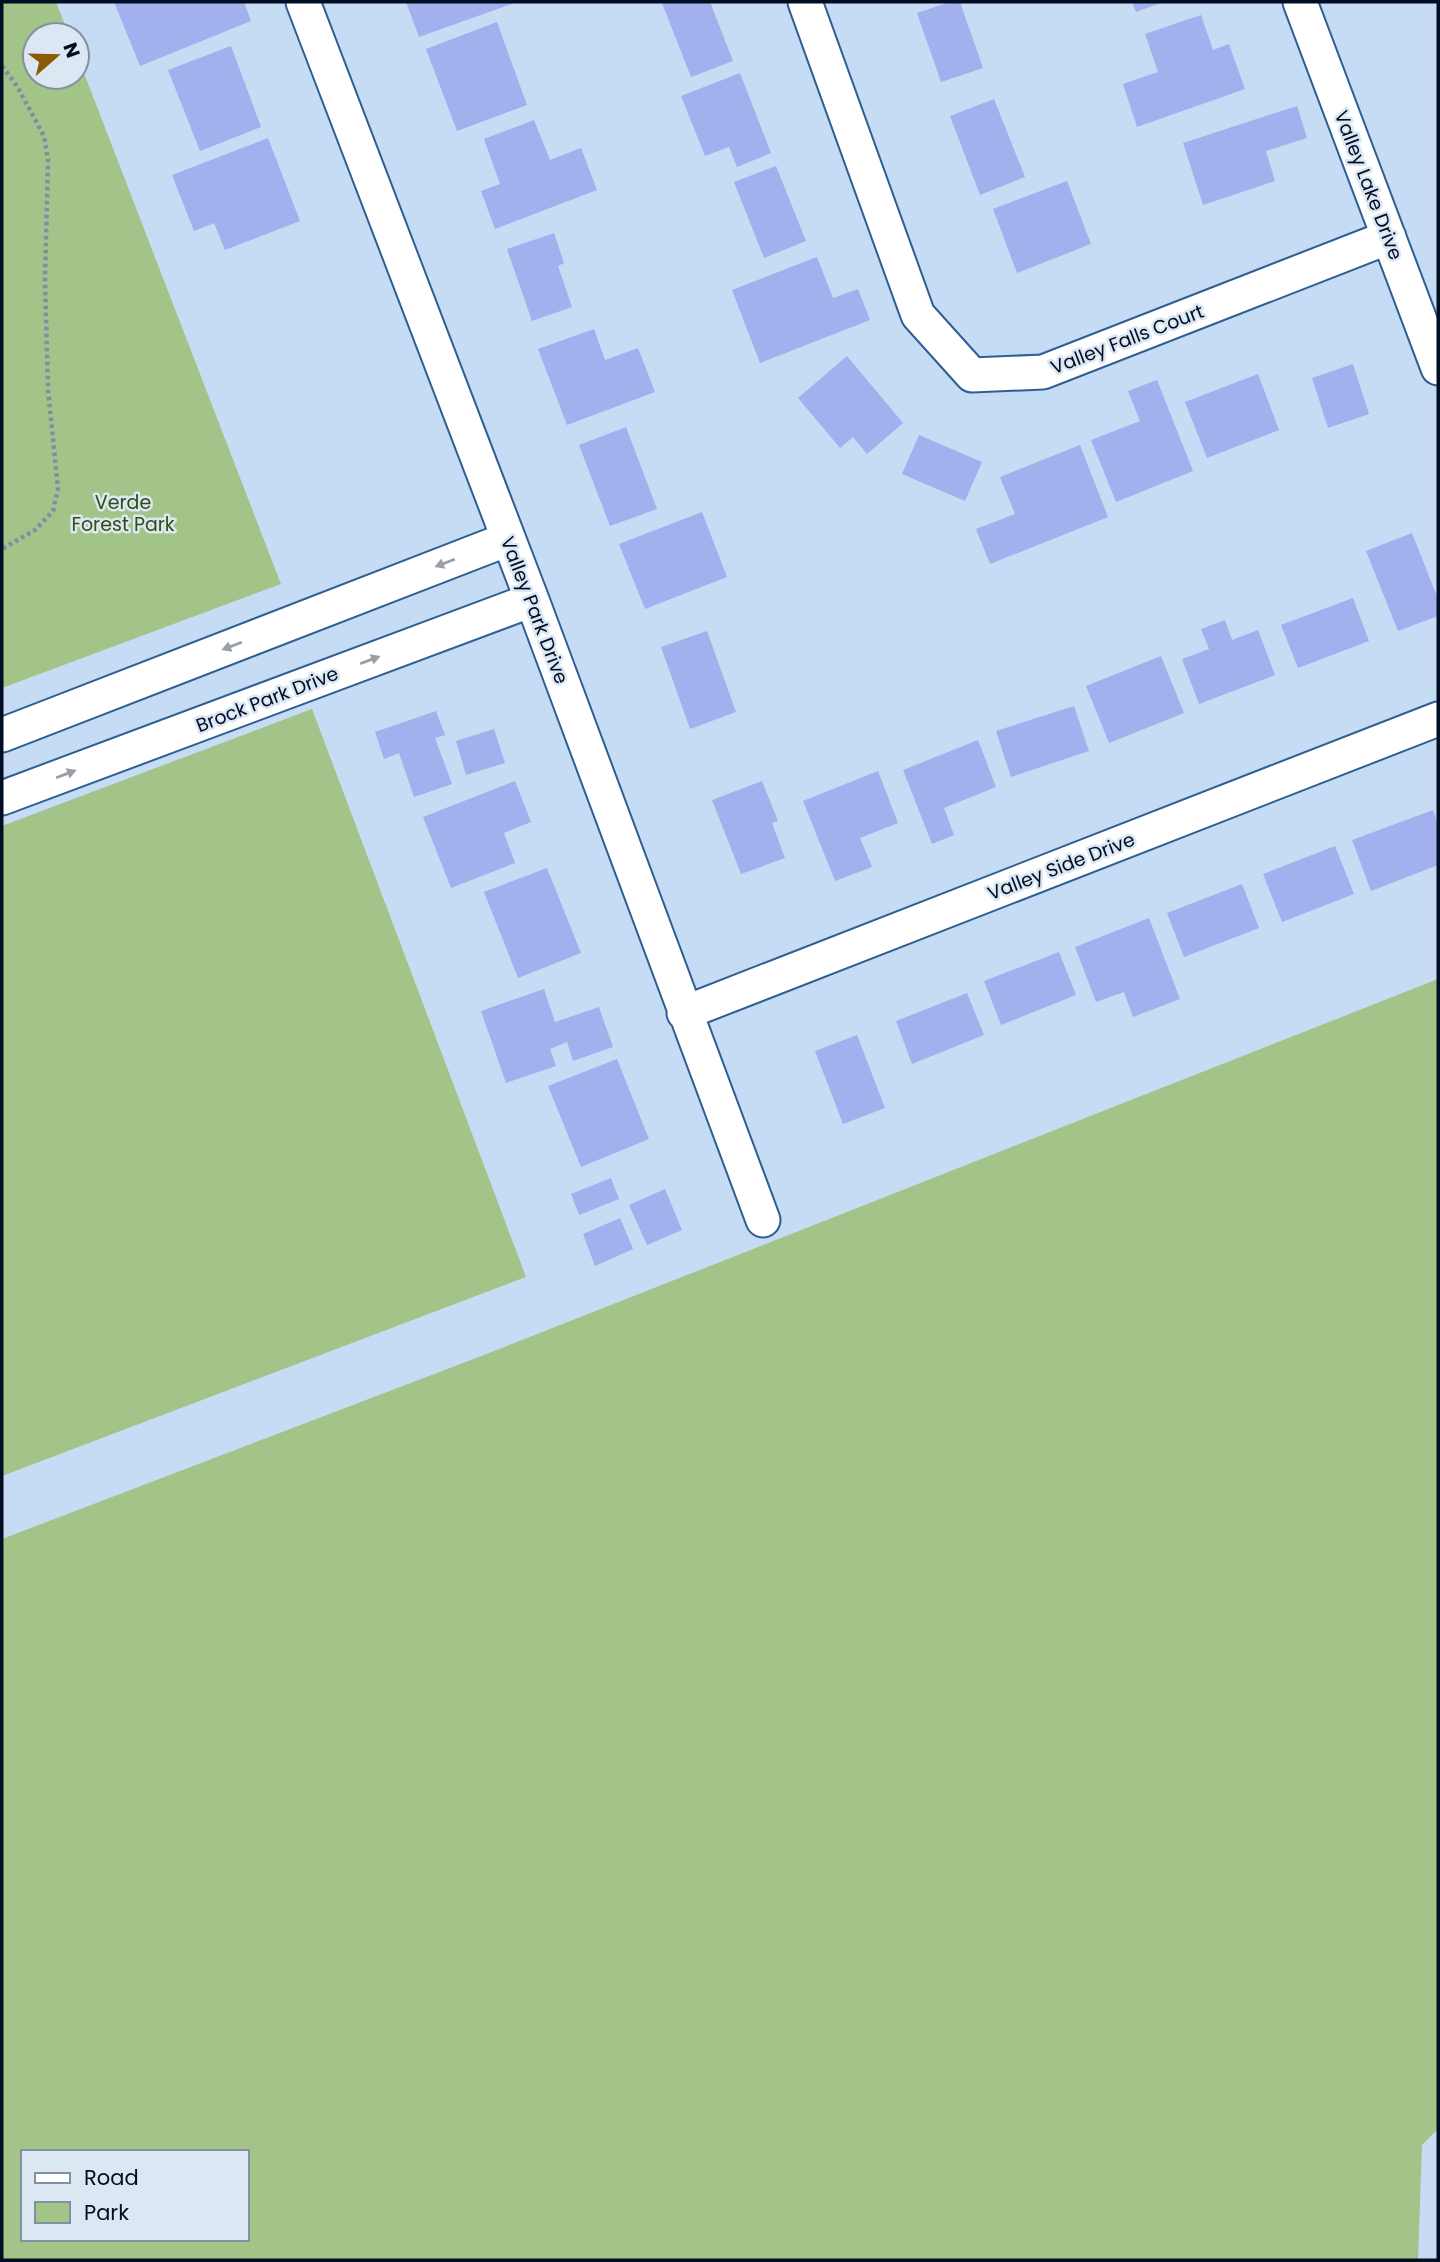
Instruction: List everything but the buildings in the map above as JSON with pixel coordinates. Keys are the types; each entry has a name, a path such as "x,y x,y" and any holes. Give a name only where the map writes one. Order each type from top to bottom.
{"street":[{"name":"Valley Park Drive","path":"303,2 532,600 763,1220"},
{"name":"Valley Falls Court","path":"805,2 918,315 972,375 1043,372 1389,237"},
{"name":"Valley Lake Drive","path":"1300,2 1438,368"},
{"path":"2,735 508,539"},
{"name":"Brock Park Drive","path":"2,798 532,600"},
{"name":"Valley Side Drive","path":"684,1013 1438,719"}],"path":[{"path":"2,66 17,86 44,136 48,160 45,280 48,389 58,489 53,511 35,530 2,549"}],"green space":[{"name":"Verde Forest Park","path":"2,2 56,2 63,21 21,21 21,91 91,91 281,584 2,688"},
{"path":"312,709 526,1277 2,1476 2,826"},
{"path":"1438,979 1438,2129 1422,2145 1418,2260 2,2260 2,1539 484,1355"}]}
